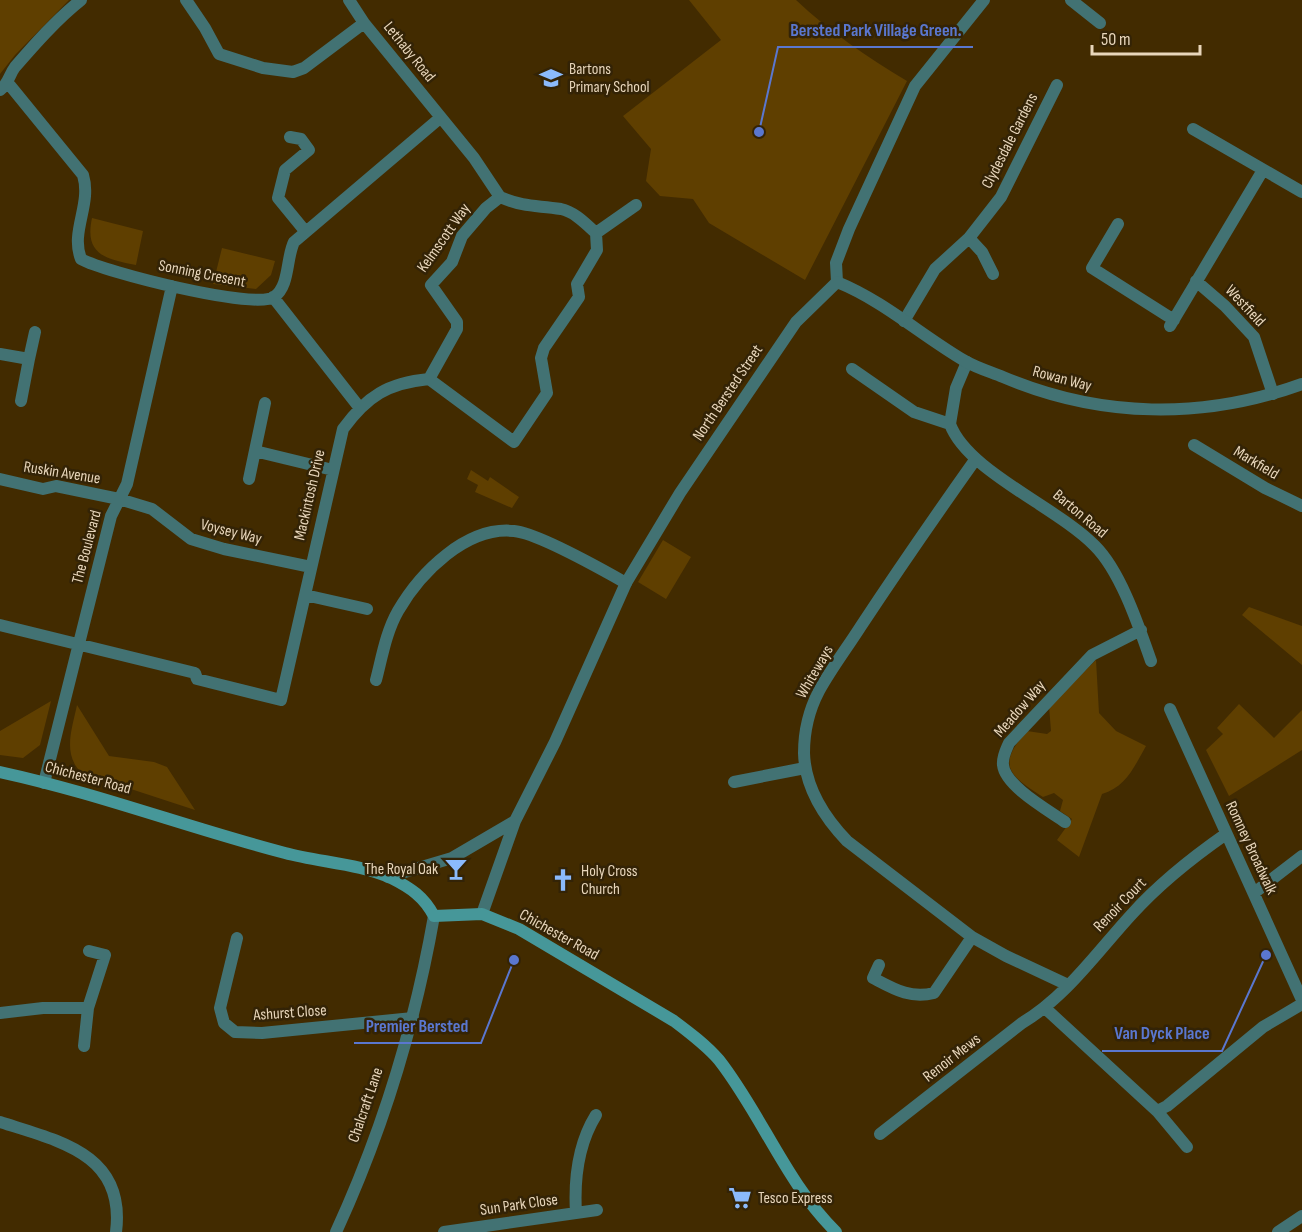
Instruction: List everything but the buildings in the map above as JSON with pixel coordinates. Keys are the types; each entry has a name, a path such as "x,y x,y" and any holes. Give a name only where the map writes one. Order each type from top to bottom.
{"main road":[{"name":"Chichester Road","path":"0,772 284,853 388,877 415,891 427,903 434,916 482,914 519,929 674,1021 698,1038 719,1060 811,1205 836,1232"}],"street":[{"path":"4,86 20,62 68,10 81,0"},
{"name":"Lethaby Road","path":"186,0 219,54 285,71 304,68 364,23 474,158 500,197"},
{"path":"349,0 364,23"},
{"path":"837,282 836,263 849,229 915,86 984,0"},
{"path":"1071,0 1100,23"},
{"name":"Clydesdale Gardens","path":"904,321 935,269 969,238 1001,198 1057,85"},
{"name":"Sonning Cresent","path":"4,86 82,175 86,187 75,246 81,259 95,267 172,286 249,300 273,297"},
{"path":"440,118 305,231 289,251 283,284 273,297 359,407 387,388 405,381 429,379 514,442 547,393 541,358 544,348 579,297 577,284 597,250 596,233 572,213 561,209 521,206 500,197"},
{"path":"1193,129 1302,192"},
{"path":"290,137 302,139 309,150 285,170 278,198 305,231"},
{"path":"1118,224 1092,268 1172,323 1263,170"},
{"name":"Kelmscott Way","path":"429,379 457,329 457,322 431,285 452,262 462,236 486,208 500,197"},
{"path":"596,233 636,205"},
{"path":"969,238 982,252 993,274"},
{"name":"Westfield","path":"1196,281 1225,306 1254,337 1273,394"},
{"name":"Rowan Way","path":"837,282 872,299 967,362 1050,395 1111,408 1156,412 1234,404 1302,384"},
{"name":"North Bersted Street","path":"482,914 515,821 555,742 626,583 680,493 790,331 837,282"},
{"name":"The Boulevard","path":"44,783 111,516 127,484 172,286"},
{"path":"21,401 35,332"},
{"path":"0,354 29,359"},
{"path":"852,369 914,412 950,424 950,410 956,388 967,362"},
{"path":"249,479 265,403"},
{"name":"Mackintosh Drive","path":"79,645 195,673 197,679 281,700 343,429 359,407"},
{"name":"Barton Road","path":"950,424 955,438 975,460 1046,506 1096,547 1122,587 1141,630 1150,661"},
{"name":"Markfield","path":"1194,445 1265,488 1302,506"},
{"path":"255,451 333,470"},
{"name":"Whiteways","path":"975,460 899,568 819,692 808,720 804,751 805,768 816,798 829,822 847,841 972,937 1068,985"},
{"name":"Ruskin Avenue","path":"0,479 43,489 56,486 119,499"},
{"name":"Voysey Way","path":"119,499 152,508 191,539 224,549 311,567"},
{"path":"376,681 386,640 397,612 420,580 447,555 478,538 501,531 516,531 536,538 626,583"},
{"path":"305,596 367,609"},
{"path":"0,625 79,645"},
{"name":"Meadow Way","path":"1065,822 1010,782 1002,767 1003,756 1009,742 1092,655 1141,630"},
{"name":"Romney Broadwalk","path":"1170,709 1302,1002"},
{"path":"734,782 805,768"},
{"path":"388,877 452,858 515,821"},
{"name":"Renoir Court","path":"1046,1009 1134,911 1199,853 1226,834"},
{"path":"1254,893 1302,856"},
{"name":"Chalcraft Lane","path":"340,1231 377,1129 413,1018 434,916"},
{"path":"879,965 873,978 904,994 921,996 934,993 972,937"},
{"name":"Ashurst Close","path":"237,938 220,1008 224,1023 235,1032 262,1033 413,1018"},
{"path":"84,1047 88,1008 105,955 89,951"},
{"path":"1157,1111 1167,1106 1263,1027 1302,1002"},
{"path":"0,1013 43,1008 88,1008"},
{"path":"1046,1009 1157,1111 1187,1147"},
{"name":"Renoir Mews","path":"880,1134 1022,1023 1046,1009"},
{"path":"576,1213 574,1189 584,1133 596,1115"},
{"path":"0,1122 76,1147 95,1162 107,1177 115,1197 116,1232"},
{"name":"Sun Park Close","path":"444,1232 597,1210"},
{"path":"1278,1232 1302,1216"}],"shaded area":[{"path":"0,0 69,0 15,55 0,74"},
{"path":"689,0 796,0 849,44 907,81 805,280 709,223 693,199 660,196 646,181 651,149 623,116 721,40"},
{"path":"92,218 143,231 136,265 107,257 94,248 90,230"},
{"path":"222,248 275,261 271,275 256,289 213,284"},
{"path":"471,470 488,481 490,477 519,497 512,508 475,492 478,485 467,479"},
{"path":"663,540 691,557 666,599 638,582"},
{"path":"1249,607 1302,626 1302,665 1242,615"},
{"path":"1096,660 1099,713 1116,731 1146,746 1123,781 1102,794 1079,857 1057,840 1072,819 1060,811 1063,800 1054,793 1043,797 1031,789 1015,776 1009,761 1017,743 1027,731 1047,734 1051,731 1049,706"},
{"path":"51,701 40,745 23,758 0,755 0,731"},
{"path":"1239,704 1274,738 1302,710 1302,750 1229,796 1206,750 1223,734 1217,728"},
{"path":"77,705 109,756 154,762 167,767 195,810 82,773 76,766 70,750"}],"place":[{"name":"Bartons Primary School","path":"551,78"},
{"name":"Bersted Park Village Green.","path":"759,132"},
{"name":"The Royal Oak","path":"456,869"},
{"name":"Holy Cross Church","path":"563,880"},
{"name":"Van Dyck Place","path":"1266,955"},
{"name":"Premier Bersted","path":"514,960"},
{"name":"Tesco Express","path":"740,1198"}]}
